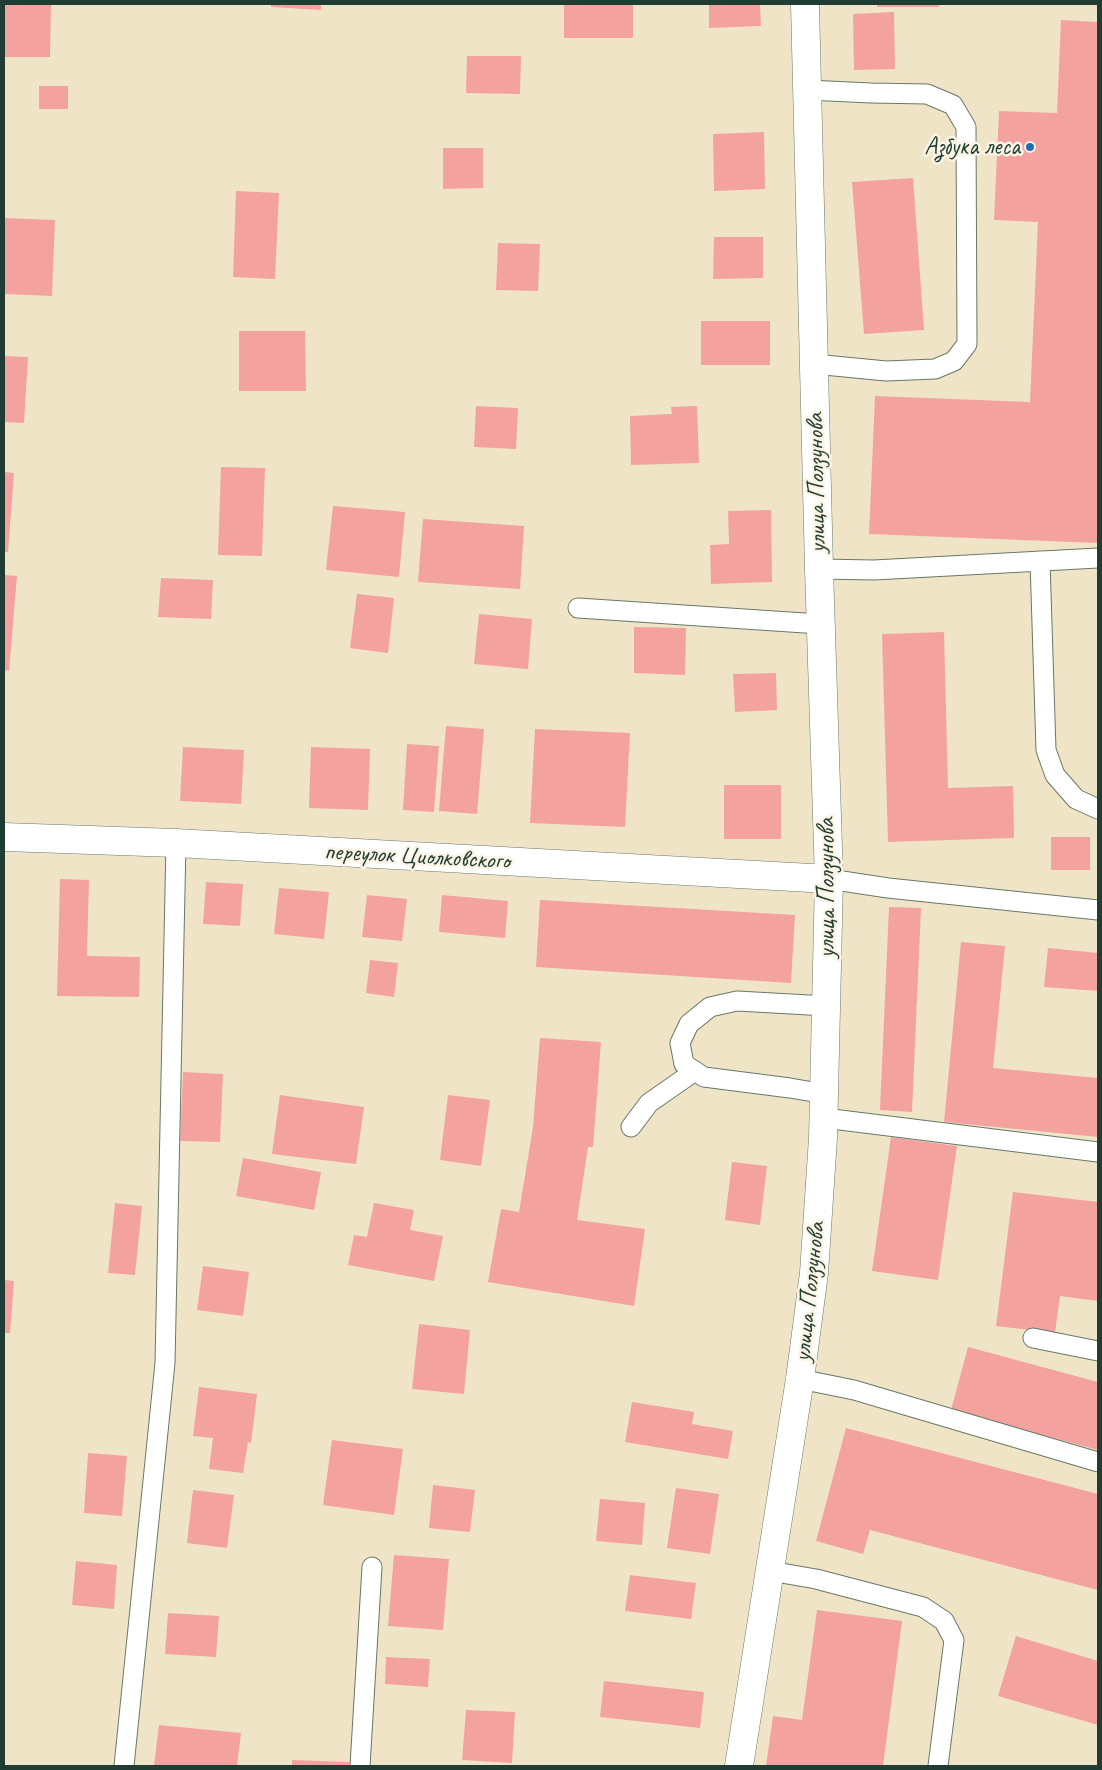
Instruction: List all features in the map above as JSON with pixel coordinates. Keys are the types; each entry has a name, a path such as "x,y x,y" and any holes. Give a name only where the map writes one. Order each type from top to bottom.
{"street":[{"name":"улица Ползунова","path":"739,1766 800,1378 814,1273 824,1106 829,880 820,624 805,4"},
{"name":"переулок Циолковского","path":"4,837 176,843 829,880"}],"lane":[{"path":"808,90 927,94 953,105 966,127 967,344 954,361 935,369 886,371 814,364"},
{"path":"819,569 874,570 1098,558"},
{"path":"1040,561 1046,750 1055,776 1076,799 1098,809"},
{"path":"578,608 820,624"},
{"path":"124,1766 164,1363 176,843"},
{"path":"829,880 1098,910"},
{"path":"827,1006 737,1001 710,1007 689,1024 680,1043 684,1064 704,1077 790,1088 824,1106 1098,1152"},
{"path":"631,1127 650,1103 695,1071"},
{"path":"1032,1338 1098,1351"},
{"path":"800,1378 854,1390 1098,1462"},
{"path":"360,1766 372,1567"},
{"path":"770,1571 816,1579 923,1607 944,1621 954,1640 938,1766"}],"building":[{"path":"4,4 51,4 50,57 4,57"},
{"path":"271,4 321,4 321,10 271,7"},
{"path":"564,4 633,4 633,38 564,38"},
{"path":"709,4 760,4 761,26 709,28"},
{"path":"877,4 939,4 939,7 877,7"},
{"path":"894,12 895,69 854,70 853,14"},
{"path":"1061,20 1098,22 1098,543 869,534 875,396 1030,402 1038,222 994,220 999,111 1057,113"},
{"path":"467,56 521,56 520,94 466,93"},
{"path":"39,86 68,86 68,109 39,109"},
{"path":"764,132 765,189 714,191 713,134"},
{"path":"443,148 483,148 483,188 443,189"},
{"path":"913,178 924,330 864,334 852,182"},
{"path":"236,191 279,193 275,279 233,277"},
{"path":"4,218 55,220 52,296 4,294"},
{"path":"714,237 763,237 763,278 713,279"},
{"path":"498,243 540,244 538,291 496,290"},
{"path":"701,321 770,321 770,365 701,365"},
{"path":"239,331 305,331 306,391 239,391"},
{"path":"4,356 28,357 24,423 4,422"},
{"path":"476,406 518,408 516,449 474,447"},
{"path":"697,406 699,463 631,465 630,416 672,414 671,407"},
{"path":"221,467 265,468 262,556 218,555"},
{"path":"4,472 14,473 8,552 4,552"},
{"path":"333,506 405,512 399,577 326,570"},
{"path":"771,510 772,582 711,584 710,545 729,544 728,511"},
{"path":"423,519 524,526 520,589 418,582"},
{"path":"4,575 17,576 9,671 4,670"},
{"path":"161,578 213,580 211,619 158,617"},
{"path":"357,594 394,598 388,653 350,648"},
{"path":"479,614 532,619 528,669 474,664"},
{"path":"634,627 686,628 685,675 634,673"},
{"path":"944,632 948,788 1013,786 1014,838 888,842 882,634"},
{"path":"776,673 777,710 735,712 733,674"},
{"path":"446,726 484,729 477,814 439,811"},
{"path":"535,729 630,733 625,827 530,823"},
{"path":"407,744 439,746 434,812 403,810"},
{"path":"183,747 244,750 241,804 180,801"},
{"path":"311,747 370,749 368,810 309,808"},
{"path":"724,785 781,785 781,839 724,839"},
{"path":"1051,837 1090,837 1090,870 1051,870"},
{"path":"60,879 89,880 87,956 140,957 139,997 57,996"},
{"path":"206,882 243,884 240,926 203,924"},
{"path":"279,888 329,892 324,939 274,934"},
{"path":"367,895 407,899 402,941 362,937"},
{"path":"442,895 508,901 505,938 439,932"},
{"path":"540,900 795,915 791,983 536,967"},
{"path":"889,907 921,908 912,1112 880,1110"},
{"path":"961,942 1005,946 993,1068 1098,1078 1098,1137 944,1122"},
{"path":"1048,948 1098,953 1098,991 1044,987"},
{"path":"370,960 398,963 394,997 366,993"},
{"path":"540,1038 601,1042 593,1147 588,1147 577,1220 645,1229 634,1306 488,1282 501,1209 519,1212 533,1127"},
{"path":"183,1072 223,1074 220,1142 180,1141"},
{"path":"280,1095 364,1107 356,1164 272,1154"},
{"path":"448,1095 490,1100 481,1166 440,1160"},
{"path":"891,1137 957,1146 938,1280 872,1271"},
{"path":"243,1158 321,1172 314,1210 236,1196"},
{"path":"732,1162 767,1166 760,1225 725,1220"},
{"path":"1013,1192 1098,1202 1098,1301 1060,1296 1055,1333 996,1326"},
{"path":"115,1203 142,1206 135,1275 108,1273"},
{"path":"374,1203 414,1210 410,1230 443,1236 434,1281 348,1265 354,1235 367,1237"},
{"path":"203,1266 249,1272 243,1316 197,1310"},
{"path":"4,1280 14,1281 10,1333 4,1333"},
{"path":"419,1324 470,1330 464,1394 412,1389"},
{"path":"968,1347 1098,1382 1098,1450 951,1410"},
{"path":"199,1387 257,1394 251,1443 248,1442 243,1473 209,1469 213,1438 193,1436"},
{"path":"632,1402 694,1412 692,1424 733,1431 728,1459 625,1442"},
{"path":"846,1428 1098,1494 1098,1590 870,1530 863,1554 816,1541"},
{"path":"332,1440 403,1449 394,1515 323,1505"},
{"path":"88,1453 127,1456 122,1516 84,1513"},
{"path":"433,1485 475,1490 470,1532 429,1528"},
{"path":"676,1488 719,1494 710,1554 667,1548"},
{"path":"193,1490 234,1495 227,1548 187,1543"},
{"path":"600,1499 645,1503 642,1545 596,1541"},
{"path":"394,1555 449,1559 443,1630 388,1626"},
{"path":"76,1561 117,1565 114,1609 72,1605"},
{"path":"630,1575 696,1583 691,1619 625,1611"},
{"path":"817,1610 902,1621 883,1766 766,1766 773,1716 802,1720"},
{"path":"168,1613 219,1616 216,1657 165,1654"},
{"path":"1016,1636 1098,1661 1098,1725 998,1696"},
{"path":"386,1657 430,1659 428,1687 385,1684"},
{"path":"604,1681 704,1692 700,1728 600,1717"},
{"path":"466,1710 515,1712 512,1763 462,1760"},
{"path":"159,1725 241,1733 237,1766 154,1766"},
{"path":"292,1760 349,1762 349,1766 292,1766"}],"place":[{"name":"Азбука леса","path":"1030,147"}]}
